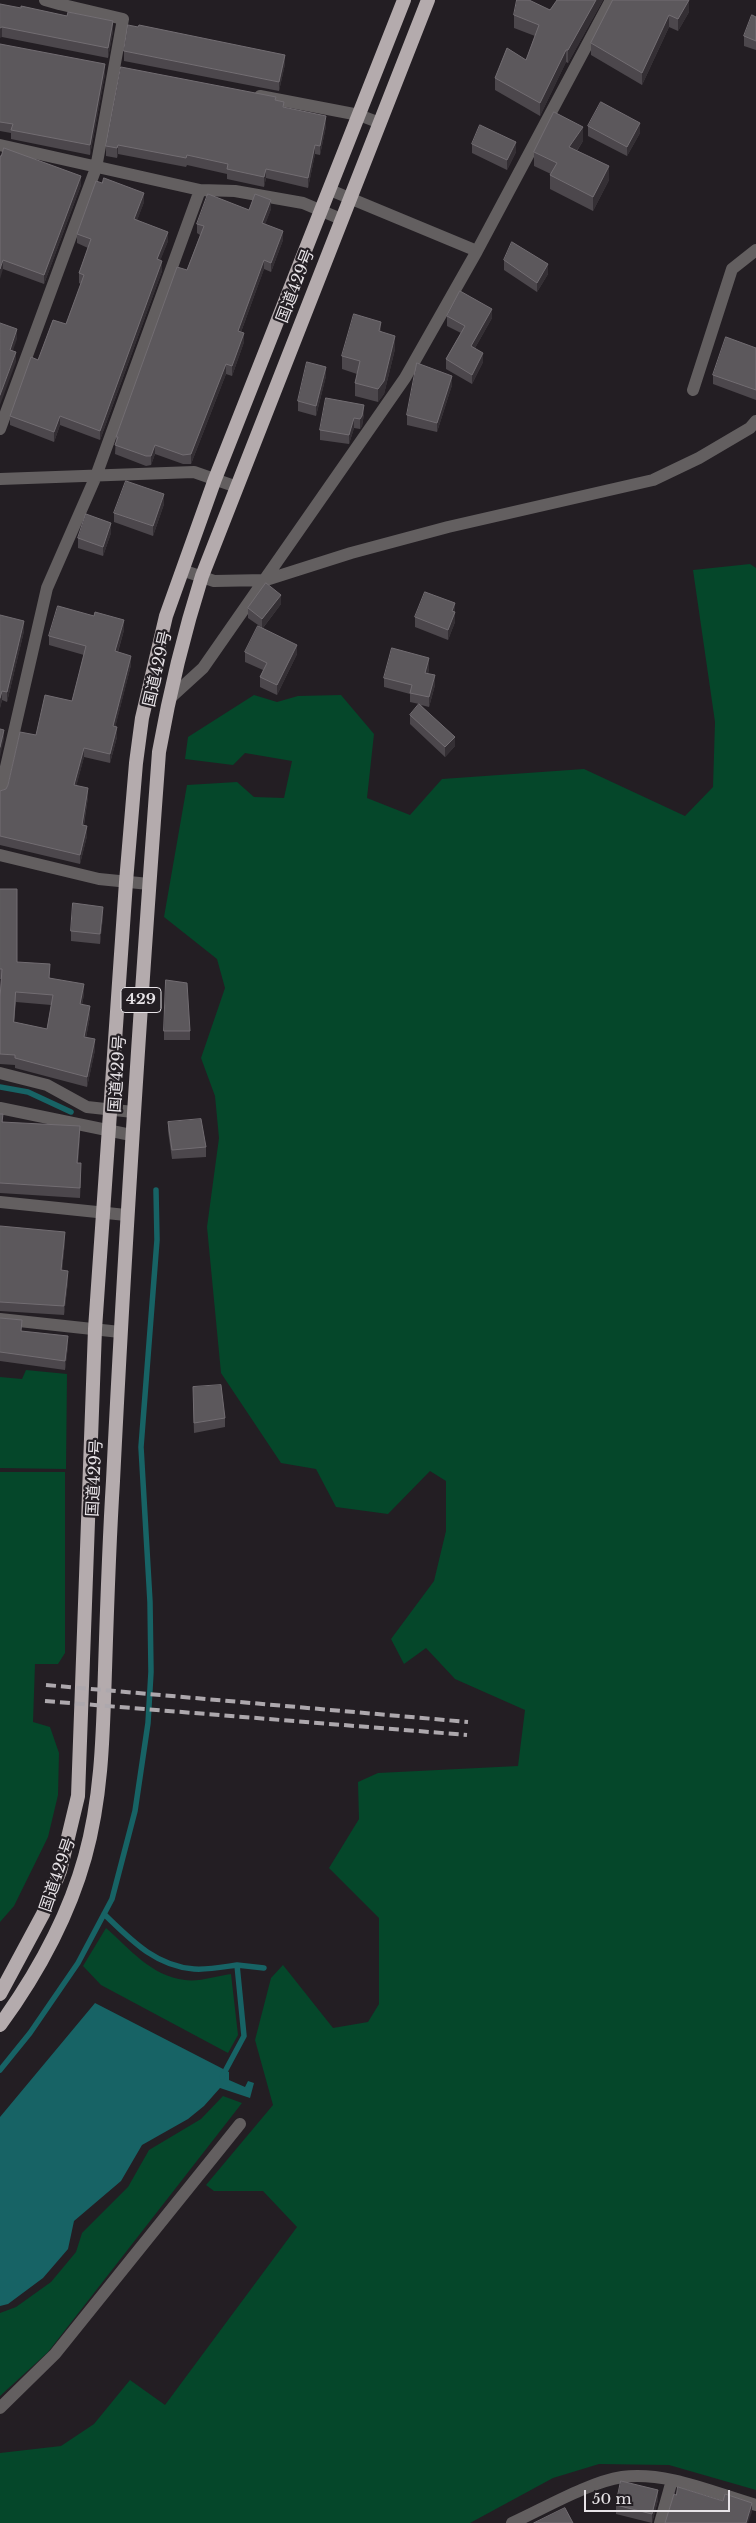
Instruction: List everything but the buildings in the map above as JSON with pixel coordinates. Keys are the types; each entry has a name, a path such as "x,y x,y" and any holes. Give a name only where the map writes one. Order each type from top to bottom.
{"highway":[{"name":"国道429号","path":"0,1994 42,1914 60,1870 78,1796 95,1329 126,882 136,763 142,718 166,616 215,479 404,0"},
{"name":"国道429号","path":"0,2025 20,1997 48,1951 70,1900 85,1857 95,1811 102,1756 109,1548 131,1135 159,752 169,699 182,640 202,576 428,0"}],"street":[{"path":"0,428 96,168 123,19 45,0"},
{"path":"169,699 203,668 405,378 477,251 611,0"},
{"path":"246,93 359,115 380,123"},
{"path":"0,147 200,190 235,191 303,203 341,219"},
{"path":"0,793 47,588 96,476 200,190"},
{"path":"330,190 477,251"},
{"path":"693,390 732,269 756,250"},
{"path":"182,570 214,580 266,580 351,553 448,527 653,480 699,458 750,428 756,421"},
{"path":"0,479 194,472 237,487"},
{"path":"0,855 100,879 149,884"},
{"path":"0,1073 47,1085 87,1107 133,1112"},
{"path":"0,1108 109,1132 131,1135"},
{"path":"0,1202 126,1215"},
{"path":"0,1319 120,1332"},
{"path":"0,2408 56,2354 240,2124"},
{"path":"512,2523 600,2483 621,2477 641,2476 672,2480 756,2505"},
{"path":"660,2523 672,2480"}],"green space":[{"path":"750,564 756,568 756,2490 669,2465 599,2464 553,2478 470,2523 0,2523 0,2453 61,2446 94,2424 130,2380 165,2405 297,2227 263,2191 214,2191 206,2185 273,2105 255,2040 271,1978 283,1965 333,2028 368,2022 379,2004 379,1918 329,1868 359,1819 358,1782 378,1773 518,1766 525,1710 455,1679 426,1648 404,1664 391,1639 434,1581 446,1531 446,1481 430,1471 388,1514 336,1507 316,1469 281,1463 221,1373 207,1227 219,1138 215,1096 201,1058 225,988 217,959 164,917 187,785 237,782 254,797 284,798 292,761 245,753 233,765 185,759 188,737 254,695 277,702 298,696 341,695 374,734 367,798 410,815 442,779 584,769 685,816 713,787 715,722 693,570"},
{"path":"26,1370 67,1374 66,1469 0,1468 0,1377 22,1379"},
{"path":"0,1472 65,1472 65,1653 58,1664 35,1664 33,1722 50,1727 59,1753 58,1795 48,1837 14,1906 0,1922"},
{"path":"106,1928 133,1953 162,1973 185,1980 231,1974 238,2035 228,2053 101,1985 83,1966"},
{"path":"223,2096 242,2103 48,2352 0,2396 0,2313 16,2307 51,2282 76,2252 82,2233 128,2187 149,2150 201,2119"}],"water":[{"path":"95,2003 229,2072 229,2080 245,2087 248,2081 254,2083 250,2098 220,2088 204,2106 188,2119 142,2145 121,2181 74,2221 68,2249 43,2278 8,2304 0,2306 0,2117"}],"waterway":[{"path":"0,1087 28,1092 71,1112"},
{"path":"0,2070 30,2033 78,1963 112,1899 135,1811 148,1723 151,1672 150,1602 141,1447 157,1240 156,1190"},
{"path":"104,1914 144,1950 167,1963 194,1969 237,1965 244,2036 222,2077"},
{"path":"237,1965 264,1968"}],"railway":[{"path":"46,1685 468,1722"},
{"path":"45,1701 467,1735"}]}
